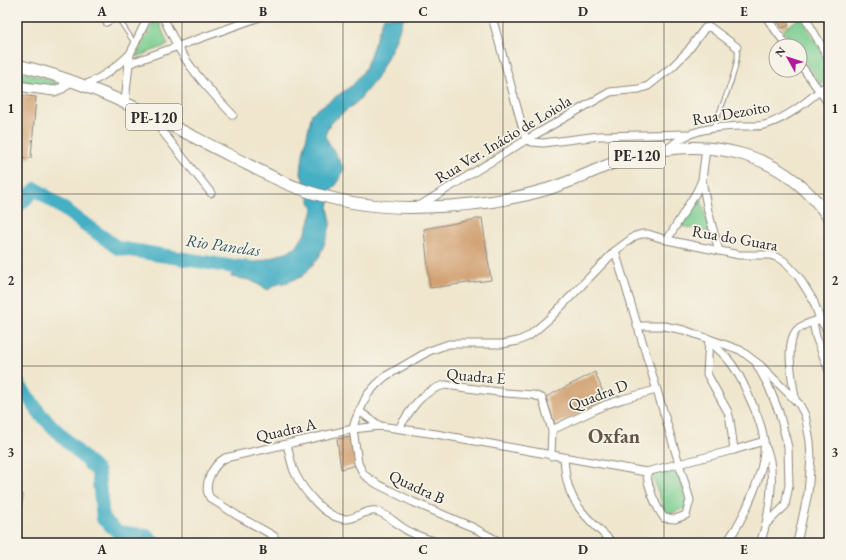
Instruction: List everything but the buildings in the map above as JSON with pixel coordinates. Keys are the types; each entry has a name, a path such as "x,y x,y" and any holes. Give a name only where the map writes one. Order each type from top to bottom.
{"main road":[{"name":"PE-120","path":"17,65 46,72 125,102 286,183 342,200 382,206 417,208 450,207 506,200 577,179 631,157 653,151 687,147 732,151 752,157 779,170 799,184 829,218"}],"street":[{"path":"125,102 130,54 148,17"},
{"path":"163,17 178,47 200,78 233,115"},
{"path":"128,64 260,17"},
{"path":"492,17 526,140 544,143 599,136 691,134"},
{"path":"766,17 781,38"},
{"path":"805,17 829,60"},
{"name":"Rua Ver. Inácio de Loiola","path":"417,208 526,140 610,92 644,88 654,82 687,52 705,28 710,27 737,47"},
{"path":"83,86 97,80 113,70 130,54"},
{"path":"808,75 829,104"},
{"path":"17,86 54,91 62,88 70,81"},
{"name":"Rua Dezoito","path":"668,150 681,138 691,134 713,128 767,124 780,119 829,84"},
{"path":"149,115 212,194"},
{"path":"667,240 693,200 702,180 706,148"},
{"path":"702,180 708,211 719,251"},
{"name":"Rua do Guara","path":"353,429 355,420 367,395 386,376 429,351 449,344 502,344 518,341 529,336 550,318 615,251 635,236 642,234 648,234 667,240 719,251 745,255 770,255 784,261 798,276 813,300 816,321 829,333"},
{"path":"615,251 656,390 680,462 690,500 686,515 675,519 664,518 660,513 652,497 646,472 680,462 764,444"},
{"path":"795,399 790,357 792,341 800,327 816,321 816,337 829,371"},
{"path":"637,326 664,326 684,330 740,350 754,360 800,404 805,415 810,442 811,458 808,493 797,543"},
{"path":"709,340 725,355 739,374 758,417 768,455 770,478 769,509 760,543"},
{"path":"709,340 708,374 728,412 734,450"},
{"path":"754,360 768,385 780,412 788,447 789,485 785,506 766,524"},
{"name":"Quadra E","path":"399,428 421,397 435,388 445,385 534,395 540,397 544,400 552,430"},
{"name":"Quadra D","path":"552,430 605,405 656,390"},
{"path":"359,411 380,426"},
{"name":"Quadra A","path":"274,536 210,498 208,494 208,483 212,471 225,458 353,429 380,426 399,428 646,472"},
{"name":"Quadra B","path":"353,429 358,463 364,475 377,484 407,499 472,527 502,543"},
{"path":"551,456 552,430"},
{"path":"287,444 294,471 313,499 324,511 342,518 348,518 367,512 376,511 388,517 409,532 439,543"},
{"path":"726,543 740,523 756,483 762,466 764,444"},
{"path":"564,458 568,486 573,500 582,512 613,543"},
{"path":"17,507 20,497"}],"lane":[{"path":"102,17 106,24 118,18 135,44"},
{"path":"713,128 735,65 738,53 737,47"}],"green space":[{"path":"156,17 168,45 136,57"},
{"path":"801,17 829,64 829,80 821,85 808,66 808,38 788,38 783,30"},
{"path":"17,71 56,82 52,88 17,81"},
{"path":"700,196 710,232 681,226"},
{"path":"677,467 688,507 666,515 652,475"}],"water":[{"path":"384,17 404,17 393,46 376,79 358,101 332,122 326,132 326,138 344,168 339,181 331,191 328,208 331,222 319,257 303,276 275,285 268,290 250,280 231,277 236,260 257,262 296,248 306,232 313,210 301,173 303,154 312,113 353,85 365,69"}],"waterway":[{"name":"Rio Panelas","path":"17,207 36,189 118,248 234,267 253,268"},
{"name":"Rio Panelas","path":"17,382 41,415 98,472 103,519 118,532 147,536 155,543"}],"district":[{"name":"Oxfan","path":"614,436"}]}
